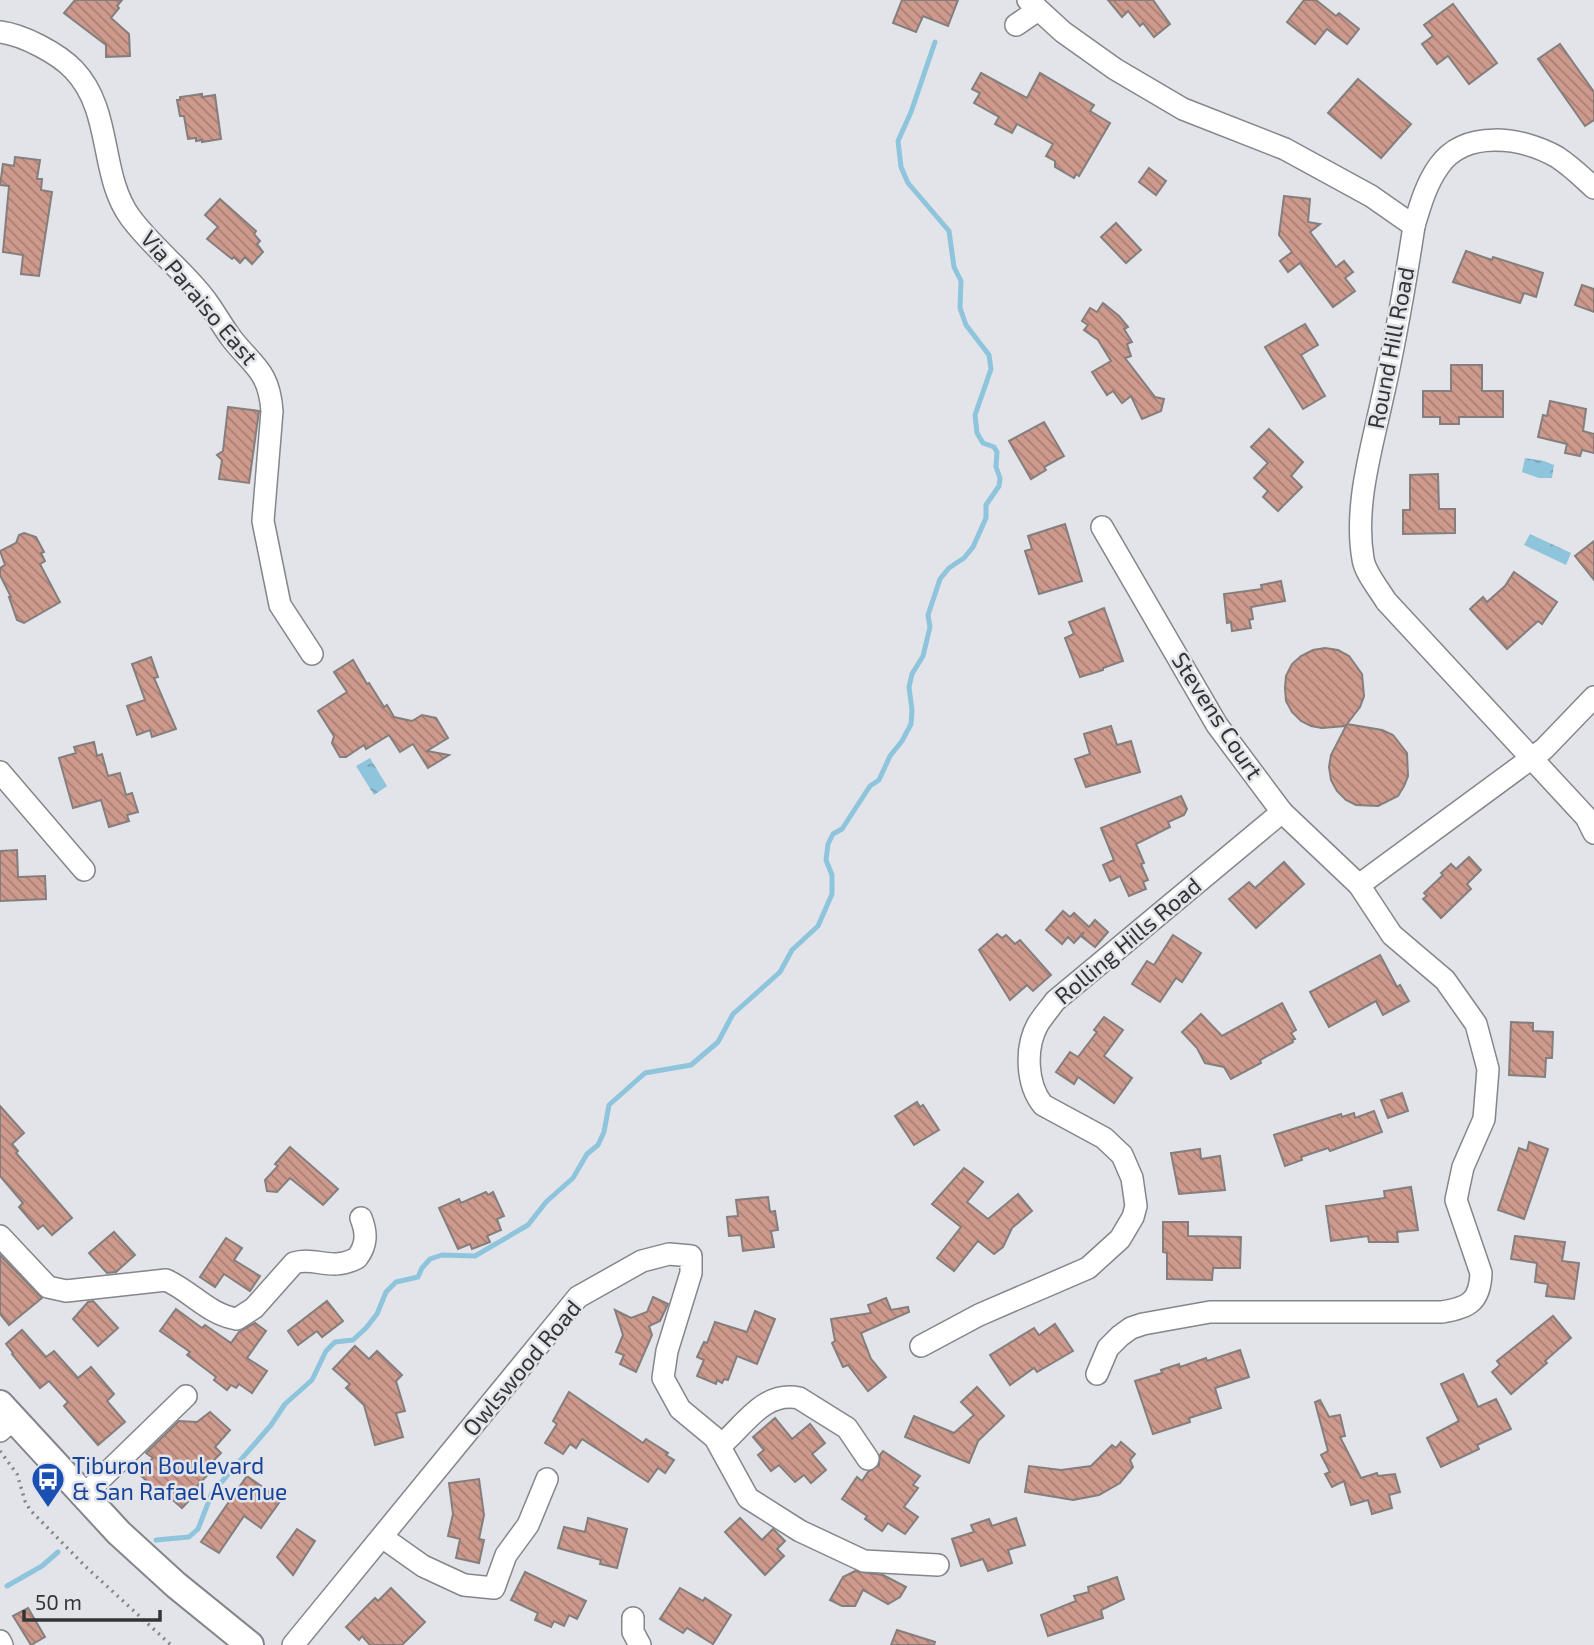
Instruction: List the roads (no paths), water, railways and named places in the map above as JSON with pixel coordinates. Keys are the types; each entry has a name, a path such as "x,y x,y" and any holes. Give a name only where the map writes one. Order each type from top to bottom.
{"main road":[{"path":"4,1418 147,1560 250,1645"}],"street":[{"path":"1017,25 1033,5 1063,32 1115,69 1183,109 1286,149 1371,195 1413,226"},
{"name":"Via Paraiso East","path":"0,32 14,34 61,58 75,71 90,91 105,134 115,185 129,216 205,299 233,340 266,379 271,392 272,411 263,521 280,605 312,654"},
{"name":"Round Hill Road","path":"1594,188 1571,167 1540,149 1498,140 1466,144 1452,152 1439,166 1422,199 1413,226 1405,286 1370,454 1360,534 1363,563 1386,601 1586,817 1594,833"},
{"name":"Stevens Court","path":"1097,1374 1108,1348 1120,1336 1143,1324 1210,1312 1441,1312 1463,1308 1475,1298 1481,1273 1456,1200 1463,1167 1484,1119 1488,1069 1476,1024 1445,980 1391,935 1359,885 1282,811 1217,725 1102,527"},
{"path":"1359,885 1544,749 1594,697"},
{"path":"4,771 84,870"},
{"name":"Rolling Hills Road","path":"921,1346 979,1315 1088,1268 1120,1239 1136,1206 1128,1166 1122,1154 1104,1138 1043,1105 1036,1097 1032,1085 1030,1053 1038,1024 1055,1001 1282,811"},
{"path":"0,1236 48,1287 66,1291 166,1280 180,1286 219,1315 237,1318 254,1308 293,1263 300,1261 334,1265 357,1258 366,1239 361,1218"},
{"name":"Owlswood Road","path":"293,1645 578,1297 642,1261 669,1254 691,1256 691,1273 667,1351 663,1378 680,1409 715,1438 748,1498 800,1531 864,1561 938,1565"},
{"path":"83,1496 186,1396"},
{"path":"720,1446 764,1405 780,1396 791,1396 799,1398 847,1428 868,1459"},
{"path":"382,1536 424,1566 464,1585 494,1588 506,1555 528,1525 547,1479"},
{"path":"633,1618 633,1632 640,1645"}],"water":[{"path":"1525,458 1554,465 1552,478 1539,478 1522,472"},
{"path":"1530,534 1571,553 1566,565 1524,545"},
{"path":"370,758 387,786 374,795 356,766"}],"waterway":[{"path":"156,1540 189,1537 198,1529 212,1493 271,1425 285,1404 312,1380 326,1351 335,1342 353,1340 366,1328 377,1314 386,1292 396,1282 418,1277 430,1259 442,1255 475,1256 528,1225 546,1202 573,1178 587,1154 598,1145 604,1132 609,1105 645,1073 691,1065 718,1042 733,1014 780,972 792,950 818,926 832,894 832,875 826,860 828,844 833,834 842,829 870,786 879,780 890,756 911,724 909,687 912,674 923,656 930,627 928,615 940,579 973,547 986,518 986,505 999,486 997,452 994,447 983,443 977,433 975,415 991,369 989,355 966,325 960,308 961,281 954,267 949,231 908,183 901,167 898,141 935,42"},
{"path":"7,1586 42,1566 58,1552"}],"place":[{"name":"Tiburon Boulevard & San Rafael Avenue","path":"48,1509"}]}
